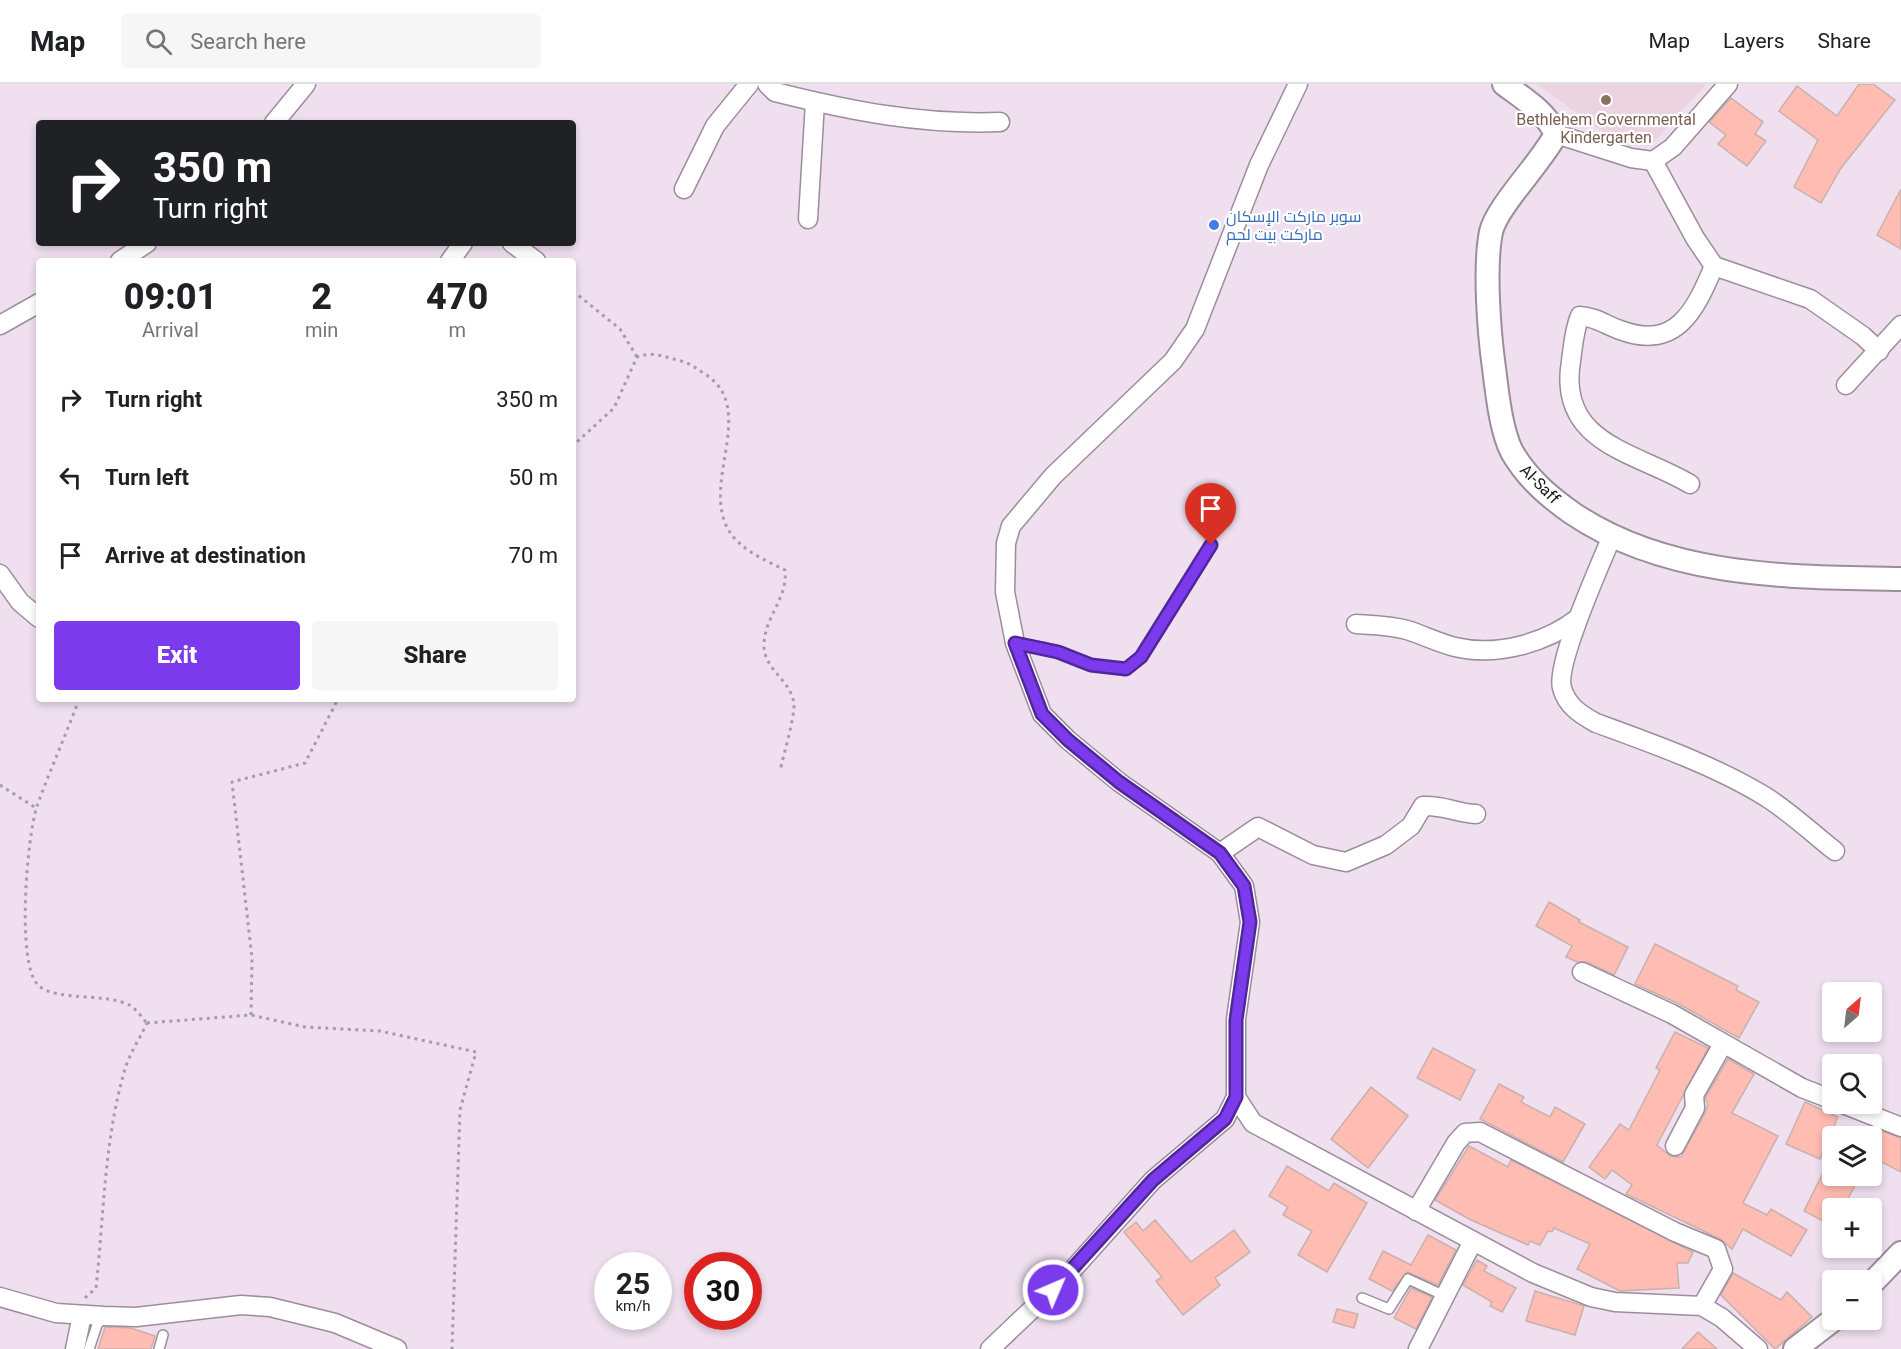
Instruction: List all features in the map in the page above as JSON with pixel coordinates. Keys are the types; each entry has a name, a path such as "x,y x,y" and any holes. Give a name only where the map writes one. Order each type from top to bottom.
{"street":[{"path":"276,120 306,84"},
{"path":"990,1349 1066,1276 1153,1180 1225,1119 1236,1097 1236,1020 1250,922 1244,886 1220,853 1119,782 1068,740 1042,714 1015,643 1005,592 1006,543 1011,526 1053,476 1173,361 1186,345 1196,329 1259,165 1298,84"},
{"path":"1504,84 1535,106 1551,124 1556,134 1631,158 1653,161 1673,147 1728,84"},
{"path":"684,189 716,126 745,89 771,88 815,102 926,122 1000,122"},
{"path":"808,219 815,102"},
{"name":"Al-Saff","path":"1556,134 1546,153 1496,218 1491,233 1488,288 1492,354 1498,399 1511,450 1527,475 1550,498 1612,536 1673,560 1718,568 1828,578 1901,579"},
{"path":"1653,161 1695,238 1714,266 1779,286 1810,299 1863,336 1879,351"},
{"path":"124,258 142,246"},
{"path":"516,246 532,258"},
{"path":"1690,484 1665,469 1609,446 1589,431 1576,414 1568,392 1569,371 1580,316 1592,317 1630,334 1648,337 1663,335 1677,326 1693,307 1714,266"},
{"path":"0,325 36,305"},
{"path":"1846,385 1901,325"},
{"path":"1612,536 1578,618 1561,685 1568,702 1579,714 1720,771 1768,798 1835,851"},
{"path":"0,574 20,602 36,615"},
{"path":"1356,624 1386,626 1456,647 1478,650 1500,649 1538,641 1566,628 1578,618"},
{"path":"1220,853 1258,827 1313,855 1346,862 1386,845 1411,826 1423,806 1442,805 1458,813 1476,814"},
{"path":"1582,972 1672,1014 1802,1088 1822,1096"},
{"path":"1675,1146 1695,1108 1694,1095 1723,1044"},
{"path":"1236,1097 1252,1123"},
{"path":"1868,1114 1901,1127"},
{"path":"1225,1119 1252,1123 1533,1273 1591,1297 1633,1303 1702,1306 1722,1318 1751,1346"},
{"path":"1416,1211 1456,1143 1465,1133 1480,1132 1675,1232 1716,1249 1723,1269 1702,1306"},
{"path":"1418,1349 1473,1241"},
{"path":"1882,1273 1901,1253"},
{"path":"0,1297 56,1313 104,1316 136,1317 241,1305 270,1307 335,1323 397,1349"},
{"path":"75,1314 75,1349"},
{"path":"1796,1349 1822,1329"}],"lane":[{"path":"1015,643 1070,655 1091,665 1126,669 1147,649 1211,545"},
{"path":"1362,1298 1389,1309 1408,1279 1444,1296"},
{"path":"89,1349 97,1325 104,1316"},
{"path":"159,1349 163,1335"}],"path":[{"path":"576,293 620,329 637,357"},
{"path":"576,444 614,408 637,357 648,353 687,362 719,383 727,398 729,415 721,506 726,525 752,554 785,570 786,585 767,626 764,643 765,660 788,690 794,704 780,771"},
{"path":"78,702 61,751 36,808 26,882 26,949 30,973 40,987 60,995 88,995 131,1006 147,1023"},
{"path":"251,1015 252,958 232,783 304,763 336,702"},
{"path":"0,785 36,808"},
{"path":"147,1023 251,1015 305,1027 380,1031 476,1052 460,1110 452,1349"},
{"path":"75,1314 96,1288 112,1125 126,1067 147,1023"}],"shaded area":[{"name":"Bethlehem Governmental Kindergarten","path":"1537,84 1706,84 1650,146 1631,145 1608,136"}],"building":[{"path":"1859,84 1873,84 1895,100 1841,168 1821,203 1794,187 1818,140 1779,111 1797,86 1837,116"},
{"path":"1731,98 1763,122 1755,134 1766,141 1747,166 1718,144 1726,135 1709,122"},
{"path":"1901,189 1901,249 1877,235"},
{"path":"1549,902 1580,920 1579,922 1628,947 1614,975 1587,962 1577,962 1566,957 1572,946 1536,926"},
{"path":"1655,944 1738,986 1736,990 1759,1002 1739,1038 1677,1003 1635,984"},
{"path":"1675,1032 1708,1048 1657,1145 1670,1156 1681,1157 1705,1113 1708,1104 1705,1098 1728,1059 1754,1074 1732,1113 1778,1136 1743,1203 1767,1215 1771,1209 1807,1230 1791,1256 1743,1229 1732,1249 1720,1239 1626,1194 1632,1185 1612,1170 1605,1179 1589,1167 1620,1124 1629,1130 1660,1070 1656,1068"},
{"path":"1433,1048 1475,1070 1460,1100 1417,1078"},
{"path":"1499,1084 1524,1097 1521,1102 1550,1117 1555,1107 1585,1124 1563,1162 1480,1119"},
{"path":"1371,1087 1408,1116 1368,1168 1331,1139"},
{"path":"1805,1102 1822,1110 1822,1114 1838,1117 1834,1126 1822,1126 1820,1159 1786,1144"},
{"path":"1882,1131 1901,1138 1901,1172 1882,1162"},
{"path":"1469,1146 1508,1167 1511,1160 1693,1252 1688,1263 1677,1263 1679,1288 1620,1291 1577,1269 1590,1244 1554,1228 1552,1232 1548,1231 1540,1245 1530,1241 1528,1245 1471,1220 1435,1200"},
{"path":"1287,1166 1329,1191 1334,1183 1367,1203 1327,1272 1298,1255 1312,1231 1283,1215 1288,1207 1269,1196"},
{"path":"1822,1175 1822,1186 1854,1186 1848,1198 1822,1198 1822,1220 1804,1211"},
{"path":"1155,1220 1191,1262 1234,1230 1250,1252 1215,1278 1220,1285 1183,1315 1156,1281 1162,1277 1124,1232 1136,1222 1143,1231"},
{"path":"1428,1235 1456,1250 1438,1285 1407,1272 1392,1291 1369,1279 1383,1251 1411,1265"},
{"path":"1477,1260 1487,1266 1484,1271 1516,1288 1502,1312 1490,1306 1492,1302 1463,1285"},
{"path":"1733,1273 1781,1300 1787,1292 1812,1317 1775,1349 1721,1295"},
{"path":"1411,1288 1432,1297 1416,1329 1394,1318"},
{"path":"1535,1291 1584,1306 1575,1335 1526,1321"},
{"path":"1337,1309 1358,1314 1354,1328 1333,1322"},
{"path":"105,1327 131,1328 155,1336 151,1349 98,1349"},
{"path":"1698,1332 1717,1349 1682,1349"}],"place":[{"name":"Bethlehem Governmental Kindergarten","path":"1606,100"},
{"name":"سوبر ماركت الإسكان ماركت بيت لحم","path":"1214,225"}],"route":[{"path":"1053,1290 1153,1180 1225,1119 1236,1097 1236,1020 1250,922 1244,886 1220,853 1119,782 1068,740 1042,714 1015,643 1046,648 1070,655 1091,665 1126,669 1141,657 1211,545"}]}
